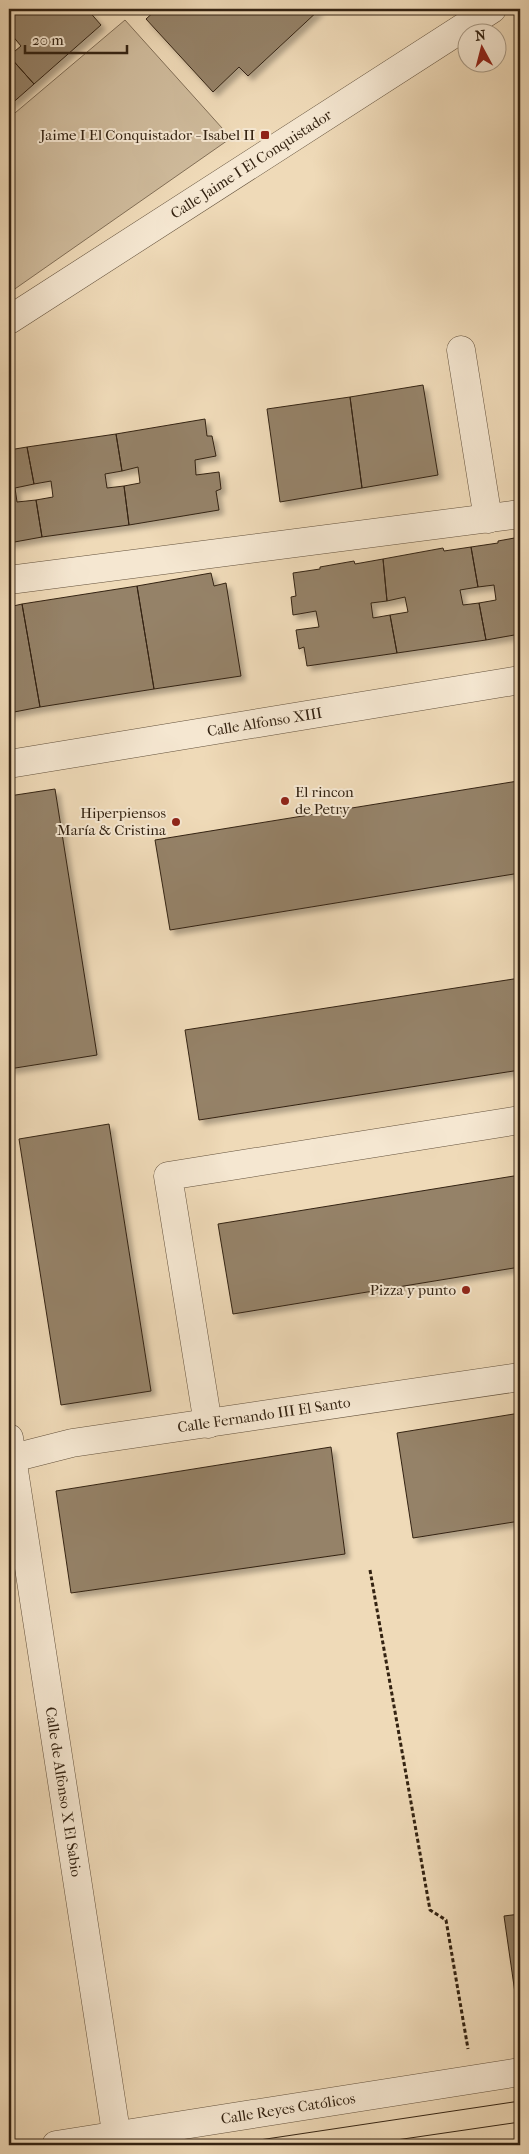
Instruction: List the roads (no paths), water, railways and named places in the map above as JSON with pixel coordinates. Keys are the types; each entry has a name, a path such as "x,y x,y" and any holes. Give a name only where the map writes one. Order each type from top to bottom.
{"street":[{"name":"Calle Jaime I El Conquistador","path":"9,320 492,9"},
{"path":"462,350 488,519"},
{"path":"9,580 520,514"},
{"name":"Calle Alfonso XIII","path":"9,764 520,680"},
{"path":"208,1424 168,1176 520,1120"},
{"name":"Calle Fernando III El Santo","path":"10,1452 520,1377"},
{"name":"Calle de Alfonso X El Sabio","path":"10,1452 117,2141"},
{"name":"Calle Reyes Católicos","path":"56,2145 117,2141 520,2072"}],"tram line":[{"path":"226,2145 520,2101"},
{"path":"362,2145 520,2122"}],"place":[{"name":"Jaime I El Conquistador - Isabel II","path":"265,135"},
{"name":"El rincon de Petry","path":"285,801"},
{"name":"Hiperpiensos María & Cristina","path":"176,822"},
{"name":"Pizza y punto","path":"466,1290"}]}
